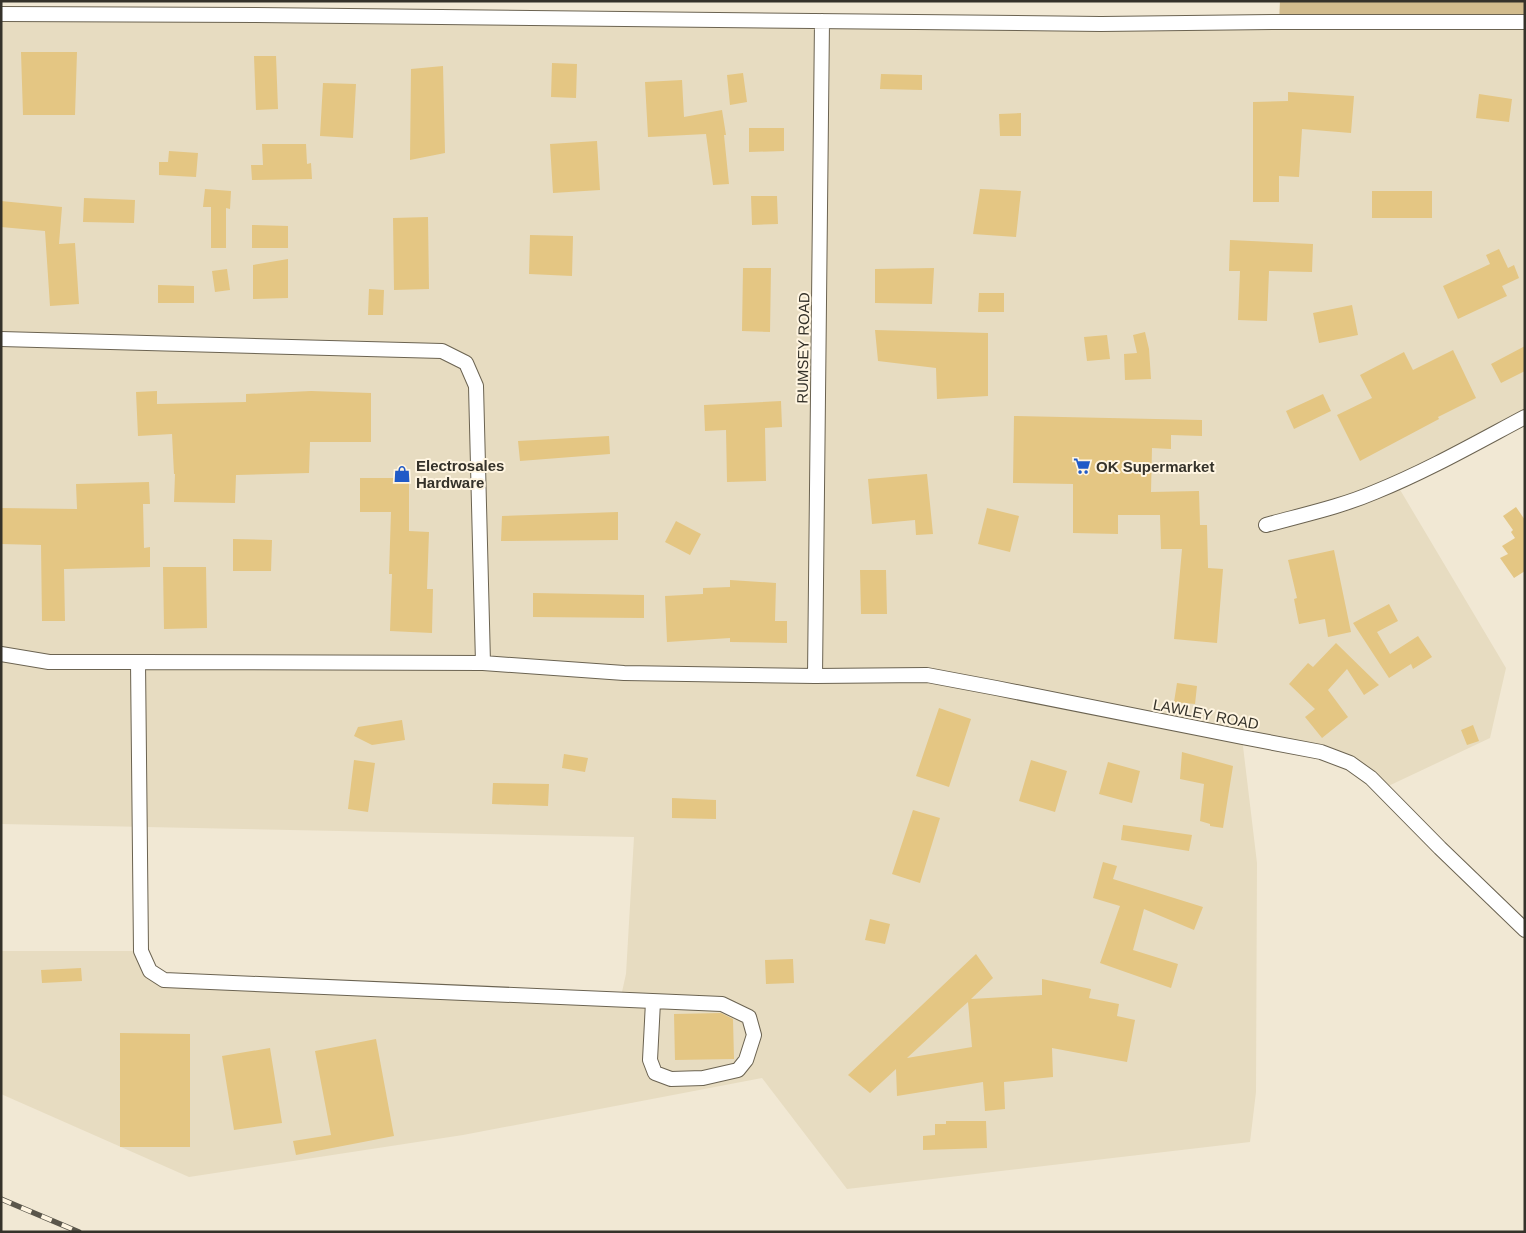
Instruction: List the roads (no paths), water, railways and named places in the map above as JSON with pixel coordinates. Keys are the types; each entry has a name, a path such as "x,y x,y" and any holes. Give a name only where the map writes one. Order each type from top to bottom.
{"street":[{"path":"1,14 1091,24 1525,22"},
{"name":"RUMSEY ROAD","path":"815,676 822,21"},
{"path":"1,339 442,351 466,363 476,386 483,663"},
{"path":"1266,524 1328,508 1375,493 1432,466 1525,417"},
{"name":"LAWLEY ROAD","path":"1,654 49,662 483,663 624,672 815,676 927,675 1321,752 1350,763 1371,778 1525,930"},
{"path":"138,662 140,951 150,971 164,980 722,1004 749,1017 754,1035 746,1060 738,1070 703,1078 671,1079 655,1073 650,1060 653,1002"}],"railway":[{"path":"1,1199 79,1232"}],"place":[{"name":"OK Supermarket","path":"1082,466"},
{"name":"Electrosales Hardware","path":"402,474"}]}
